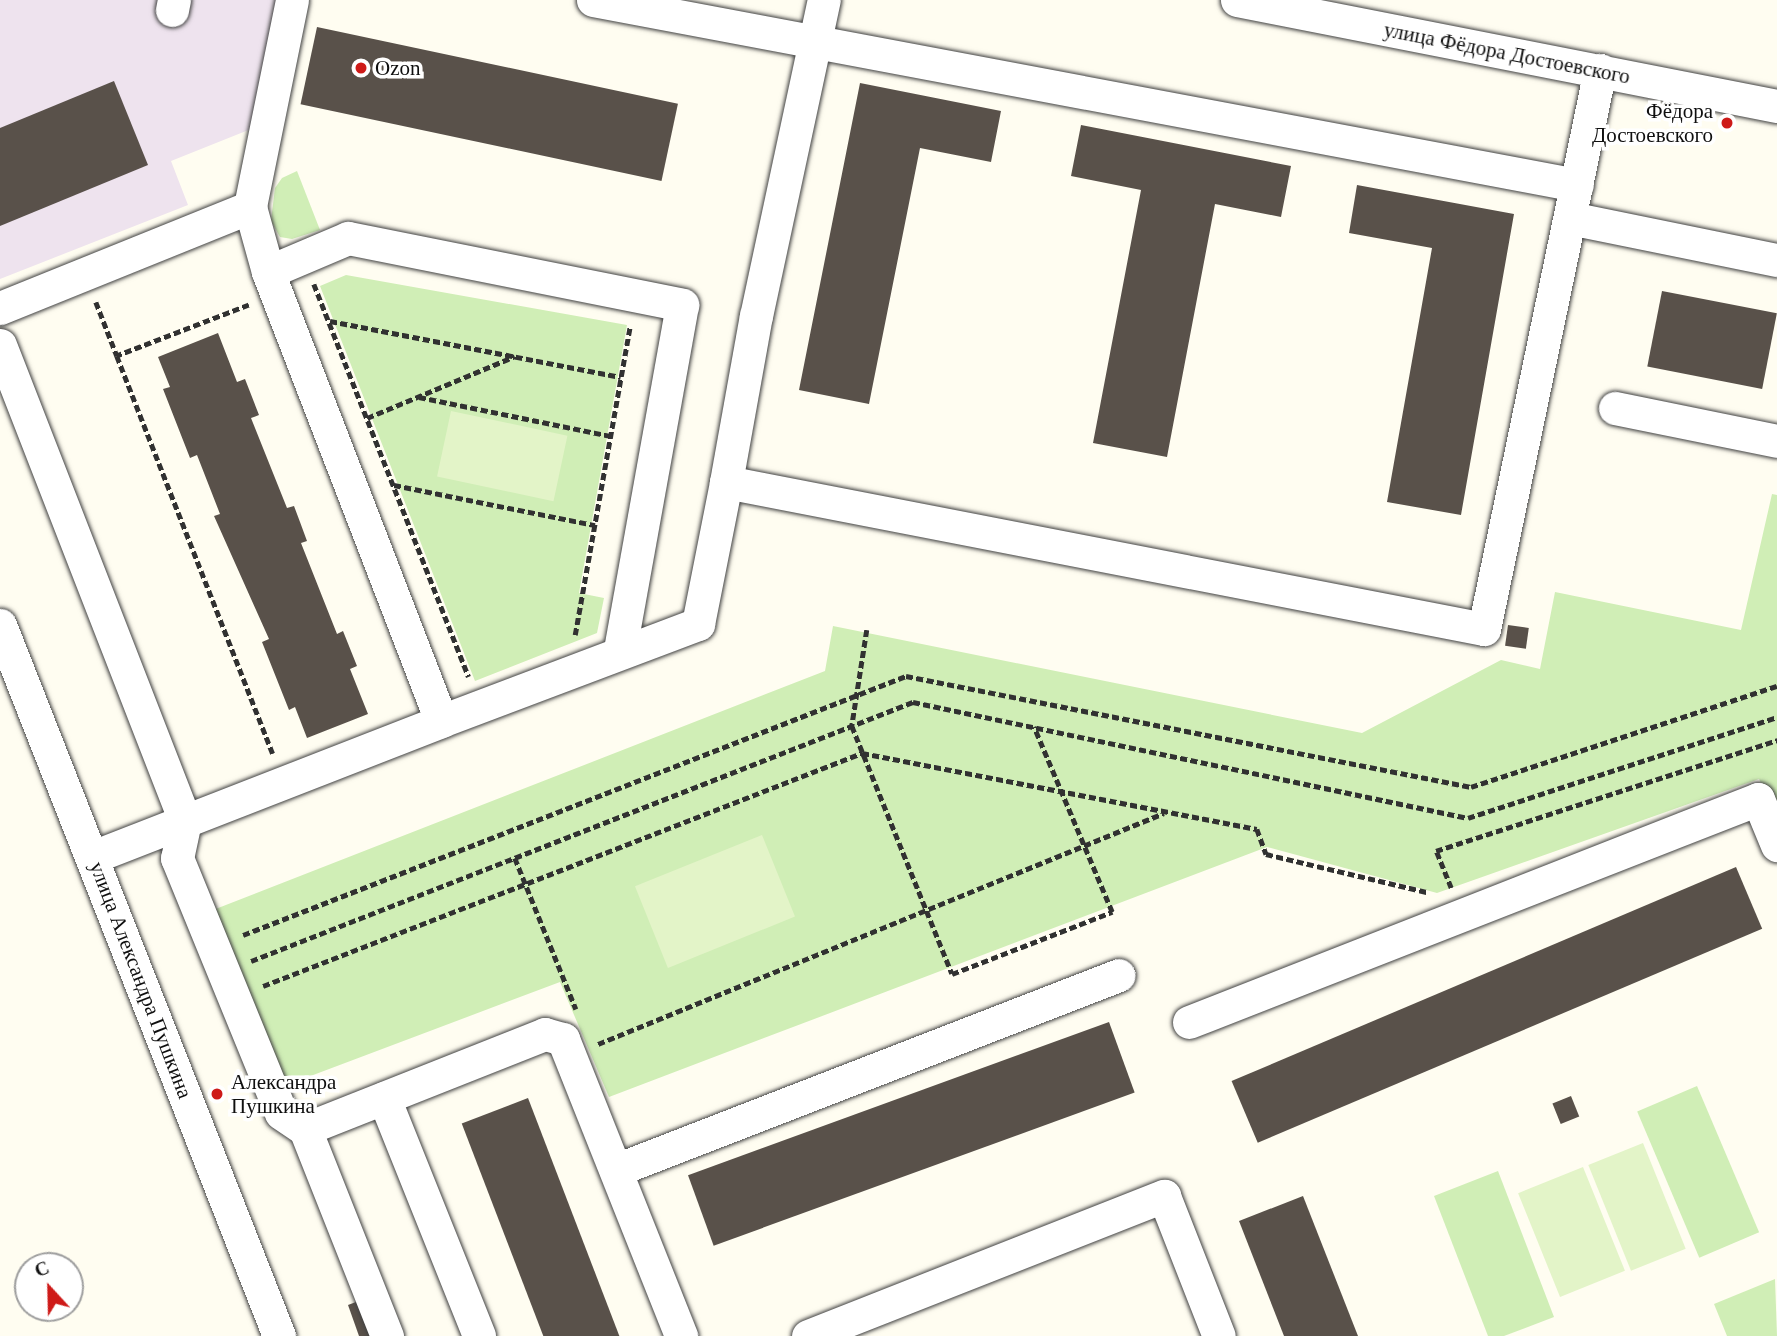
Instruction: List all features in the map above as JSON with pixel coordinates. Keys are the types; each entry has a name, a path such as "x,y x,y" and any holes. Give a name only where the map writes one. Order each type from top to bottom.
{"street":[{"path":"292,0 250,207 264,290 441,721"},
{"path":"593,0 816,40 1577,186"},
{"path":"93,857 620,650 698,624 756,316 824,0"},
{"name":"улица Фёдора Достоевского","path":"1237,0 1777,106"},
{"path":"726,482 1484,629 1600,70"},
{"path":"0,308 250,207"},
{"path":"1570,218 1777,260"},
{"path":"264,290 348,238 682,304 620,650"},
{"path":"0,345 185,821 177,858 226,956 281,1113 305,1129 387,1336"},
{"path":"1615,408 1777,442"},
{"name":"улица Александра Пушкина","path":"0,625 279,1336"},
{"path":"1189,1022 1758,799 1777,845"},
{"path":"616,1170 1119,975"},
{"path":"305,1129 545,1034 563,1039 681,1336"},
{"path":"384,1098 479,1336"},
{"path":"808,1336 1164,1196 1219,1336"}],"path":[{"path":"278,765 117,356 264,290 326,275"},
{"path":"313,280 473,687"},
{"path":"253,318 264,290"},
{"path":"573,648 631,323 617,320"},
{"path":"329,321 621,377"},
{"path":"368,418 515,356"},
{"path":"419,397 610,436"},
{"path":"394,485 595,525"},
{"path":"867,630 852,726 952,974 1112,912 1034,727"},
{"path":"226,956 906,676 1471,787 1777,686"},
{"path":"226,956 514,858 913,702 1468,818 1777,717"},
{"path":"1446,897 1453,893 1436,851 1777,740"},
{"path":"249,991 862,753 1062,794 1256,829 1266,854 1433,894"},
{"path":"592,1046 1164,813"},
{"path":"514,858 582,1021"}],"shaded area":[{"path":"0,0 277,0 251,129 171,161 188,205 0,279"}],"green space":[{"path":"297,171 320,230 292,239 280,237 271,221 275,188 282,178"},
{"path":"346,275 627,325 579,593 604,598 597,633 475,681 320,286"},
{"path":"451,411 567,436 553,501 437,477"},
{"path":"1772,494 1777,495 1777,816 1759,779 1437,893 1267,847 609,1097 560,982 284,1086 213,910 825,671 833,626 1362,733 1501,660 1540,669 1555,592 1741,630"},
{"path":"762,835 795,917 668,968 635,886"},
{"path":"1697,1086 1759,1232 1699,1258 1637,1111"},
{"path":"1643,1143 1686,1249 1631,1271 1588,1165"},
{"path":"1583,1167 1625,1271 1560,1297 1518,1193"},
{"path":"1498,1171 1554,1317 1504,1336 1488,1336 1434,1196"},
{"path":"1775,1279 1777,1336 1727,1336 1714,1304"}],"building":[{"path":"317,27 678,104 662,181 301,104"},
{"path":"114,81 148,165 0,226 0,128"},
{"path":"860,83 1001,111 991,162 920,148 869,404 799,390"},
{"path":"1081,125 1291,166 1281,217 1215,204 1167,457 1093,443 1141,190 1071,176"},
{"path":"1357,185 1514,214 1461,515 1387,502 1432,248 1349,233"},
{"path":"1662,291 1777,313 1762,389 1647,367"},
{"path":"218,333 237,382 245,379 259,415 251,418 287,508 294,506 307,541 301,543 337,634 343,631 357,666 350,669 368,714 307,738 295,707 289,710 262,642 269,639 214,516 220,514 197,455 190,458 163,389 170,387 158,357"},
{"path":"1508,625 1529,628 1526,649 1505,646"},
{"path":"1736,867 1762,929 1258,1143 1232,1081"},
{"path":"1109,1022 1135,1092 714,1246 688,1175"},
{"path":"1571,1096 1579,1116 1561,1124 1552,1103"},
{"path":"528,1098 619,1336 543,1336 462,1123"},
{"path":"1303,1196 1358,1336 1284,1336 1239,1221"},
{"path":"369,1297 383,1336 359,1336 348,1305"}],"place":[{"name":"Ozon","path":"361,68"},
{"name":"Фёдора Достоевского","path":"1727,123"},
{"name":"Александра Пушкина","path":"217,1094"}]}
